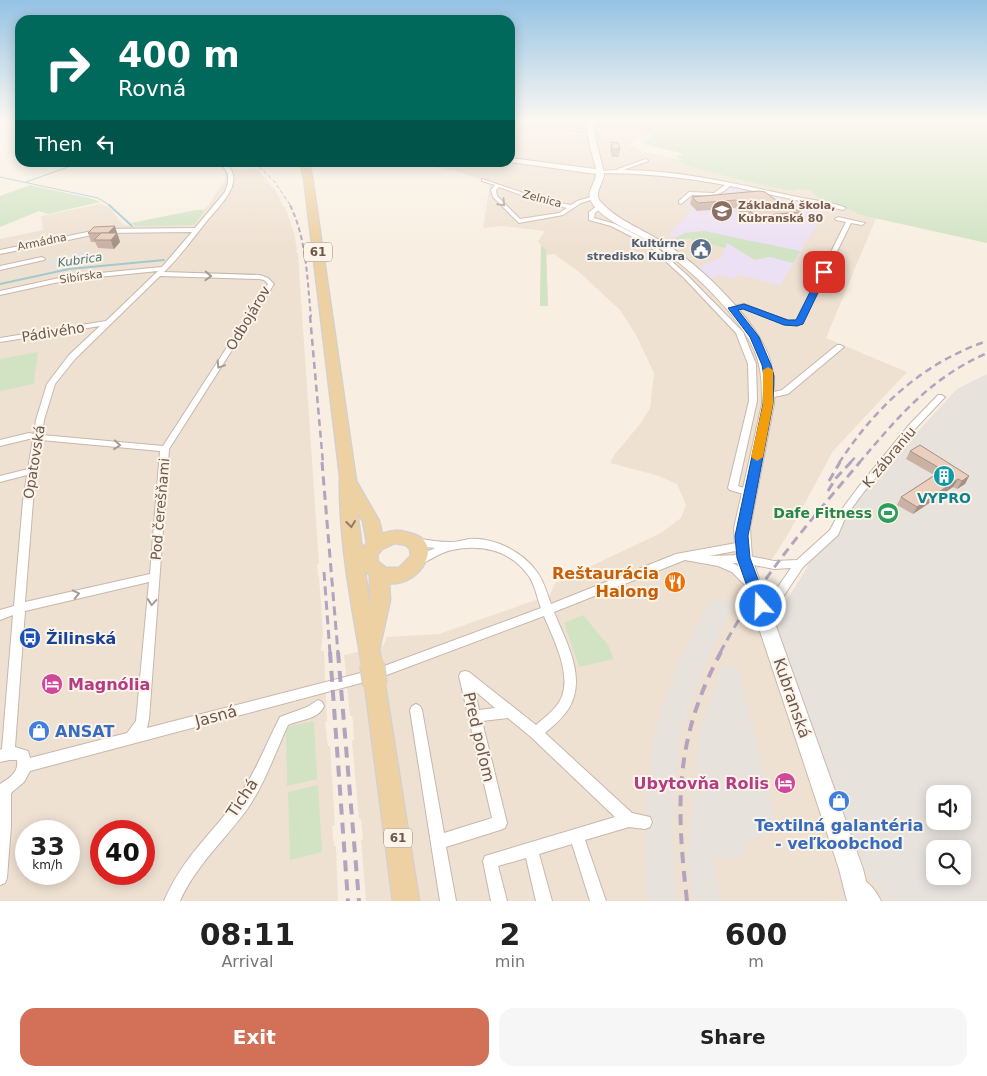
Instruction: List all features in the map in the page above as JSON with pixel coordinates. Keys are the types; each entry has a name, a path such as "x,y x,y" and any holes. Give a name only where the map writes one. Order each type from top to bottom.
{"main road":[{"name":"61","path":"305,167 348,476 348,506 360,602 364,630 373,666 406,901"},
{"name":"61","path":"348,476 357,499 371,521 376,544 368,554 368,560 374,570 380,574 381,600 373,666"},
{"name":"61","path":"371,521 394,536 409,538 415,542"},
{"path":"376,544 394,536"},
{"path":"415,542 420,550 420,560"},
{"name":"61","path":"381,600 400,575 409,572 420,560"},
{"path":"380,574 389,576 400,575"}],"street":[{"path":"533,163 599,172 619,170 681,176 843,208"},
{"path":"597,202 593,194 600,177 598,163"},
{"path":"619,170 638,163"},
{"name":"Opatovská","path":"4,755 21,608 27,510 38,438 50,384 72,357 175,258 231,186 231,174 226,167"},
{"path":"484,180 498,185"},
{"name":"Zelnica","path":"572,207 543,201 498,185 494,187 493,194 519,221 561,214 585,200 597,202"},
{"path":"689,204 678,202 691,193 709,196 719,194 728,185"},
{"name":"Kubranská","path":"597,202 617,223 667,252 698,275 728,304 751,331 766,365 768,400 742,528 743,552 851,869 859,901"},
{"path":"838,219 862,223"},
{"path":"711,302 744,306 787,323 800,322 849,221"},
{"name":"Armádna","path":"0,252 84,233 111,230 197,230"},
{"name":"Kubranská","path":"667,252 686,277 738,332 752,364 753,401 733,488 750,493"},
{"name":"Armádna","path":"0,268 42,260"},
{"name":"Sibírska","path":"0,293 68,278 161,271"},
{"name":"Odbojárov","path":"161,271 260,277 266,279 271,284 165,449"},
{"path":"686,277 698,275"},
{"name":"Pádivého","path":"0,340 106,323"},
{"path":"738,332 751,331"},
{"path":"753,401 768,400 786,392 840,347"},
{"path":"752,364 766,365"},
{"name":"K zábraniu","path":"761,606 779,594 799,564 834,532 842,515 860,491 912,427 942,397"},
{"name":"Pod čerešňami","path":"0,443 29,436 165,449 143,719 138,730 131,738"},
{"path":"744,443 759,447"},
{"path":"0,479 32,471"},
{"path":"415,542 449,546 484,544 512,554 525,564 534,575 569,666 572,688 568,700 561,711 536,733"},
{"path":"420,560 449,546"},
{"path":"407,664 680,557 743,552 774,565 799,564"},
{"path":"714,560 743,552"},
{"path":"680,557 714,560 738,570 754,587"},
{"name":"Pod čerešňami","path":"0,615 21,608 154,577"},
{"name":"Jasná","path":"25,766 376,674 407,664"},
{"name":"Pred poľom","path":"438,842 500,823 465,676 536,733 629,820"},
{"name":"Tichá","path":"172,901 196,857 241,804 255,782 284,721 311,712 318,706"},
{"path":"416,710 448,901"},
{"path":"474,716 511,712"},
{"path":"0,878 4,826 2,790 18,780 25,766 23,756 19,754 4,755"},
{"path":"499,901 490,861 629,820 645,822"},
{"path":"577,836 598,901"},
{"path":"530,849 544,901"},
{"path":"851,869 873,901"}],"shaded area":[{"path":"515,163 682,163 687,166 765,186 809,190 820,199 845,206 857,212 856,214 876,218 826,338 907,372 833,451 790,531 773,558 766,560 754,574 857,858 887,901 366,901 361,840 363,839 361,819 359,819 352,741 354,740 353,721 352,716 350,716 344,655 383,646 387,637 439,634 550,595 555,583 661,533 681,518 686,505 677,484 656,475 610,463 650,408 654,373 636,335 620,310 579,272 554,254 546,255 548,306 540,306 541,246 538,241 545,231 502,226 483,228 490,183 463,173 434,167 515,167"},
{"path":"257,169 276,191 285,207 294,233 298,254 319,564 317,565 323,633 321,651 324,651 327,721 325,722 328,746 330,746 335,825 332,826 334,846 336,846 338,901 0,901 0,239 43,230 41,216 101,204 111,209 123,225 137,226 195,212 208,206 225,180 225,171"},
{"path":"728,188 827,209 780,285 738,275 734,279 718,275 710,279 698,268 722,257 729,236 704,231 685,233 675,238 668,236 691,211 686,204 722,195"},
{"path":"87,249 95,263 47,269 44,260"},
{"path":"987,374 987,901 887,901 857,858 774,623 812,556 895,456 957,389"},
{"path":"726,599 732,606 706,662 679,736 672,840 677,901 647,901 646,801 654,737 660,711 687,645 710,601"},
{"path":"722,666 736,666 740,675 778,830 745,842 746,857 712,860 721,901 695,901 687,861 699,733"}],"green space":[{"path":"682,163 987,163 987,243 856,214 856,212 820,199 809,190 796,189 794,191 765,186"},
{"path":"30,185 100,202 48,214 39,211 0,227 0,196"},
{"path":"196,210 205,210 194,225 135,226 131,223"},
{"path":"704,231 800,251 793,263 770,257 755,260 727,243 725,248 700,241 695,242 690,238 678,240 675,238 685,233"},
{"path":"541,246 546,249 548,306 540,306"},
{"path":"38,352 34,384 0,391 0,359"},
{"path":"583,615 608,645 614,659 579,667 564,623"},
{"path":"314,721 317,779 287,786 286,727"},
{"path":"318,785 322,852 290,860 288,792"}],"building":[{"path":"765,192 777,201 801,212 756,216 736,200 698,203 692,197"},
{"path":"115,226 108,233 88,233 94,227"},
{"path":"101,233 117,233 111,240 94,240"},
{"path":"920,445 969,476 962,481 958,479 917,507 901,497 943,470 910,451"}],"waterway":[{"path":"26,182 68,167"},
{"path":"0,177 98,198 111,206"},
{"path":"109,205 132,226"},
{"name":"Kubrica","path":"0,284 69,269 164,260"}],"railway":[{"path":"259,167 274,181 291,206"},
{"path":"290,205 296,218 303,246 311,317"},
{"path":"310,316 323,463"},
{"path":"839,463 869,423 903,389 942,361 987,341"},
{"path":"859,463 916,400 966,363 987,353"},
{"path":"850,463 857,455"},
{"path":"322,462 338,653"},
{"path":"829,481 840,462"},
{"path":"828,491 836,478 851,462"},
{"path":"720,653 767,577 803,530 860,462"},
{"path":"324,572 330,653"},
{"path":"330,652 348,901"},
{"path":"338,652 359,901"},
{"path":"687,901 681,834 682,774 694,715 721,652"}],"slow traffic":[{"path":"757,457 768,404 768,370"}],"place":[{"name":"Základná škola, Kubranská 80","path":"722,211"},
{"name":"Kultúrne stredisko Kubra","path":"701,249"},
{"name":"VYPRO","path":"944,476"},
{"name":"Dafe Fitness","path":"888,513"},
{"name":"Reštaurácia Halong","path":"675,582"},
{"name":"Žilinská","path":"30,638"},
{"name":"Magnólia","path":"52,684"},
{"name":"ANSAT","path":"39,731"},
{"name":"Ubytovňa Rolis","path":"785,783"},
{"name":"Textilná galantéria - veľkoobchod","path":"839,801"}],"route":[{"path":"761,606 744,558 741,536 768,404 769,376 755,337 732,308 744,306 787,323 800,322 824,272"}]}
